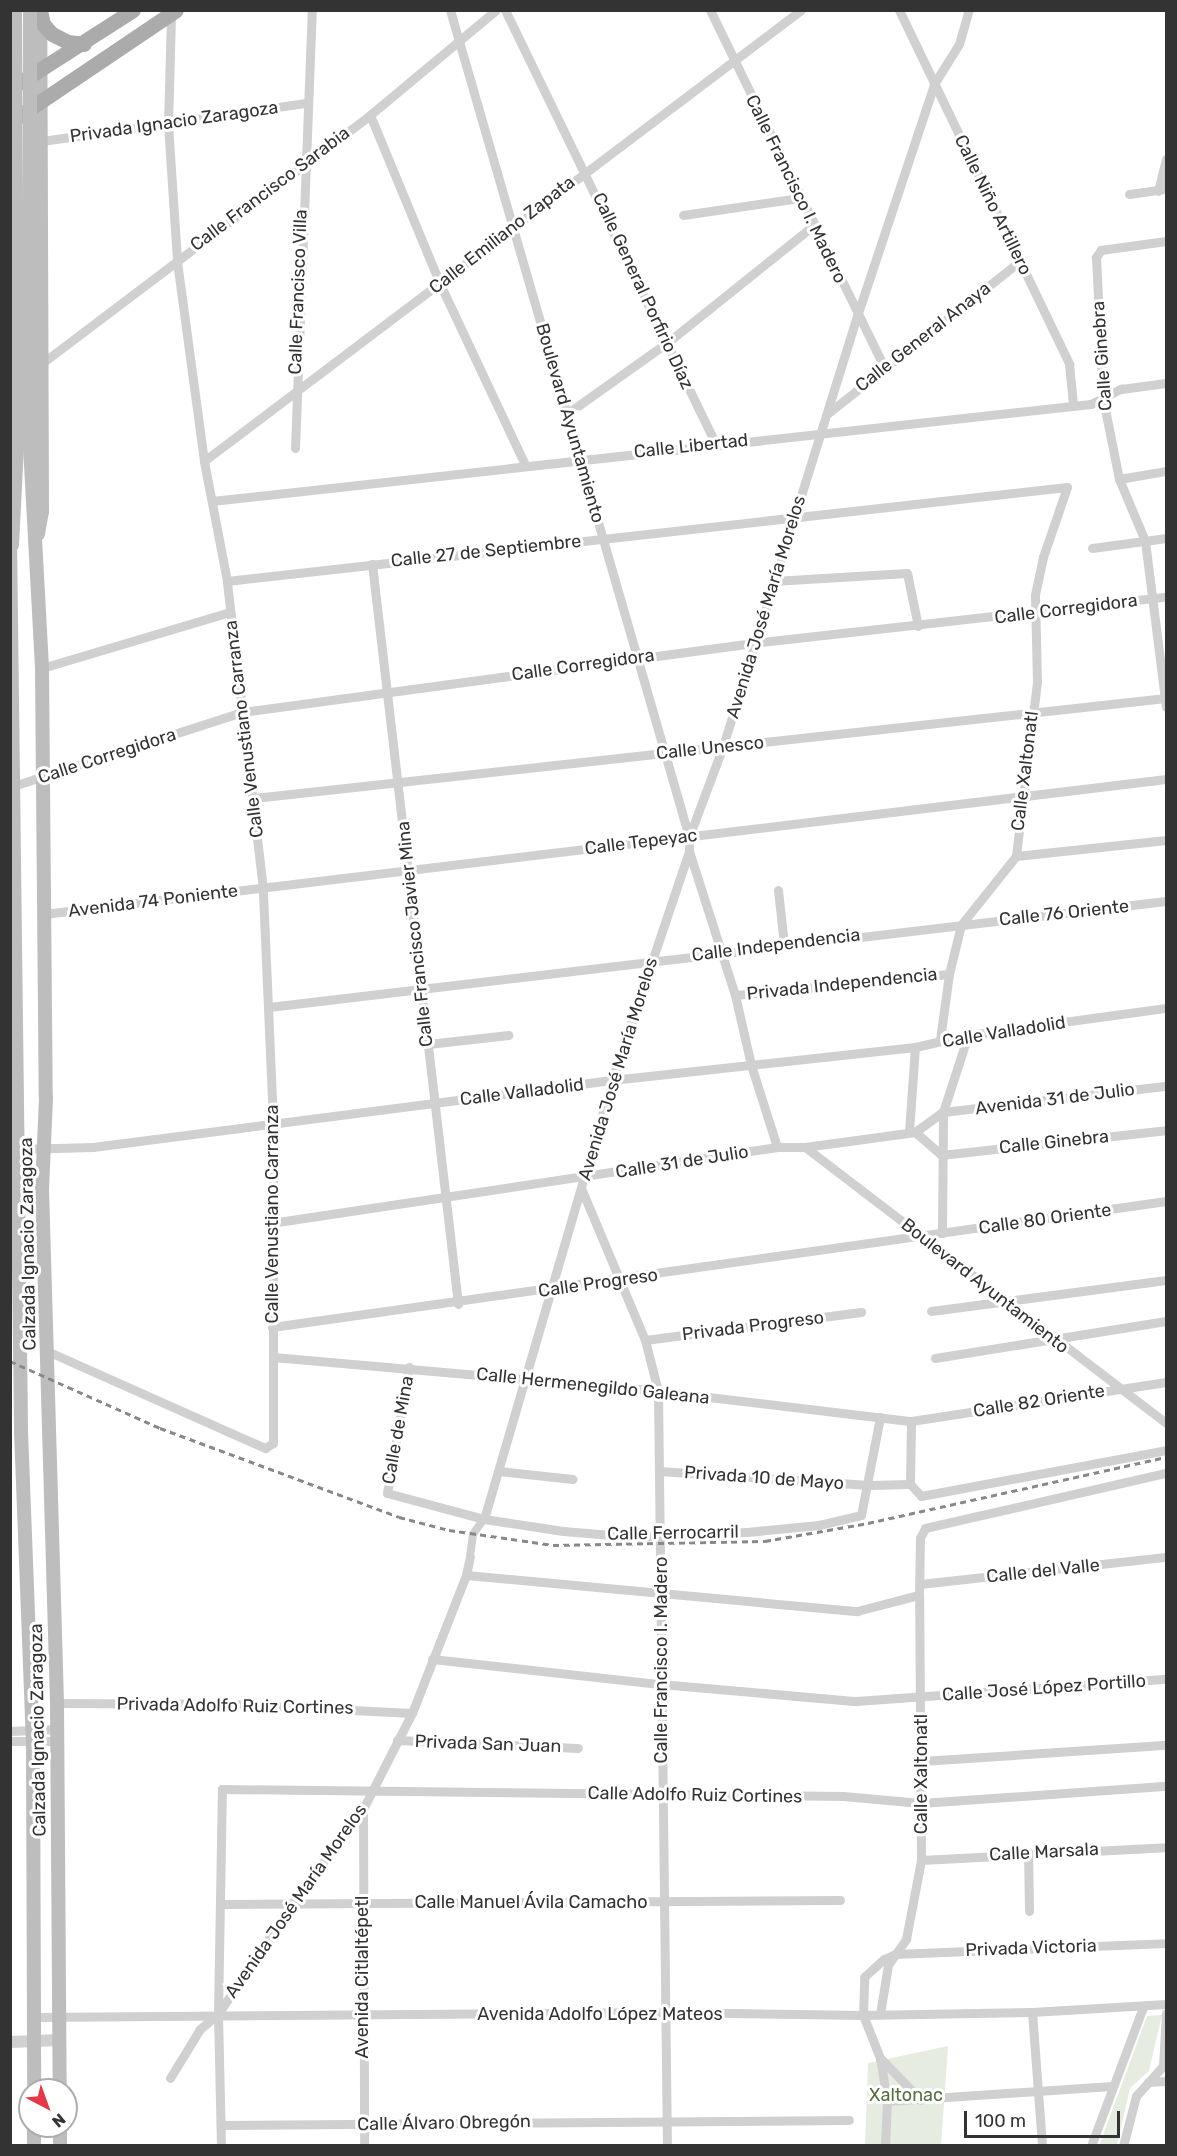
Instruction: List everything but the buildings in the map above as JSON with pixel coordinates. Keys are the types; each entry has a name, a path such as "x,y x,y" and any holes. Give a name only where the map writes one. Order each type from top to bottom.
{"main road":[{"name":"Calzada Ignacio Zaragoza","path":"15,10 23,445 30,512 36,542 42,668 41,778 44,914 42,1188 57,1703 60,2078"},
{"name":"Calzada Ignacio Zaragoza","path":"30,10 23,445 11,542 20,1154 21,1431 33,1736 34,2078"},
{"name":"Calzada Ignacio Zaragoza","path":"36,542 42,511 43,102 40,10"},
{"path":"40,10 43,24 52,34 68,42 84,44"},
{"path":"10,88 84,44 133,10"},
{"path":"10,122 174,12"},
{"path":"10,237 25,236 41,255"},
{"path":"20,1154 31,1167 42,1188"}],"street":[{"name":"Calle Francisco Villa","path":"295,448 294,394 303,161 312,10"},
{"name":"Boulevard Ayuntamiento","path":"450,10 581,458 662,753 689,837"},
{"name":"Calle Francisco Sarabia","path":"41,364 303,161 370,115 496,10"},
{"name":"Calle General Porfirio Díaz","path":"505,10 586,170 715,443"},
{"name":"Calle Francisco I. Madero","path":"710,10 856,316 884,366"},
{"name":"Calle Emiliano Zapata","path":"204,461 440,284 586,170 801,10"},
{"name":"Calle Niño Artillero","path":"899,10 1069,364 1073,404"},
{"name":"Avenida José María Morelos","path":"170,2078 200,2029 218,2014 293,1902 363,1809 412,1713 466,1575 473,1534 484,1519 499,1471 612,1080 650,960 689,851 689,837 723,746 856,316 934,84 959,44 969,10"},
{"name":"Calle Venustiano Carranza","path":"47,1351 270,1448 273,1443 271,1223 273,1122 270,1007 263,888 254,798 226,581 204,461 177,260 168,124 174,12"},
{"name":"Privada Ignacio Zaragoza","path":"42,141 306,103"},
{"path":"370,115 440,284 525,465"},
{"path":"1129,194 1162,190 1167,159"},
{"path":"683,215 800,198"},
{"path":"568,413 668,342 814,225"},
{"name":"Calle Ginebra","path":"1166,701 1145,541 1119,479 1102,399 1096,257 1101,250 1167,241"},
{"name":"Calle General Anaya","path":"827,414 884,366 1020,261"},
{"name":"Calle Libertad","path":"212,501 1073,404 1102,399 1121,389 1167,383"},
{"path":"1119,479 1167,471"},
{"name":"Calle 27 de Septiembre","path":"226,581 603,537 792,519 1067,487"},
{"name":"Calle Xaltonatl","path":"940,1040 949,974 961,925 1016,856 1020,798 1038,662 1034,613 1043,557 1067,487"},
{"path":"1092,548 1167,538"},
{"name":"Calle Francisco Javier Mina","path":"372,564 458,1304"},
{"path":"773,581 907,573 918,626"},
{"name":"Calle Corregidora","path":"13,786 242,712 753,643 1167,597"},
{"path":"42,668 230,612"},
{"name":"Calle Unesco","path":"254,798 723,746 1166,701"},
{"name":"Calle Tepeyac","path":"263,888 1167,779"},
{"path":"1016,856 1167,840"},
{"path":"689,851 735,995 751,1065 777,1147"},
{"name":"Avenida 74 Poniente","path":"44,914 263,888"},
{"path":"778,890 784,944"},
{"name":"Calle 76 Oriente","path":"961,925 1167,902"},
{"name":"Calle Independencia","path":"270,1007 784,944 961,925"},
{"name":"Privada Independencia","path":"735,995 949,974"},
{"name":"Calle Valladolid","path":"20,1154 43,1150 93,1148 273,1122 612,1080 915,1047 968,1035 1167,1008"},
{"path":"428,1044 508,1035"},
{"path":"942,1233 943,1112 968,1035"},
{"path":"915,1047 912,1132 941,1155"},
{"name":"Avenida 31 de Julio","path":"943,1112 1167,1086"},
{"name":"Calle 31 de Julio","path":"271,1223 582,1183 777,1147 805,1147 912,1132 943,1112"},
{"name":"Calle Ginebra","path":"941,1155 1167,1130"},
{"name":"Boulevard Ayuntamiento","path":"805,1147 923,1236 1053,1340 1167,1423"},
{"name":"Calle Francisco I. Madero","path":"582,1183 645,1340 658,1391 662,1534 660,1684 667,2145"},
{"name":"Calle 80 Oriente","path":"923,1236 1167,1201"},
{"name":"Calle Progreso","path":"272,1327 458,1304 553,1288 923,1236"},
{"path":"931,1311 1167,1280"},
{"name":"Privada Progreso","path":"645,1340 861,1312"},
{"path":"935,1358 1167,1321"},
{"name":"Calle Hermenegildo Galeana","path":"273,1357 409,1366 525,1380 658,1391 911,1421"},
{"name":"Calle de Mina","path":"387,1492 409,1366"},
{"name":"Calle 82 Oriente","path":"911,1421 1167,1382"},
{"path":"869,1485 880,1417"},
{"path":"911,1421 910,1484 921,1496 1167,1450"},
{"path":"499,1471 573,1479"},
{"name":"Privada 10 de Mayo","path":"659,1471 869,1485 910,1484"},
{"name":"Calle Xaltonatl","path":"880,2014 883,1980 895,1954 906,1939 921,1860 919,1595 920,1538 925,1528 1167,1473"},
{"name":"Calle Ferrocarril","path":"387,1492 484,1519 563,1531 636,1536 819,1525 861,1515 869,1485"},
{"name":"Calle del Valle","path":"920,1584 1167,1557"},
{"path":"466,1575 661,1595 857,1611 919,1595"},
{"name":"Calle José López Portillo","path":"432,1659 660,1684 856,1701 1167,1679"},
{"name":"Privada Adolfo Ruiz Cortines","path":"57,1703 232,1704 412,1713"},
{"path":"10,1731 33,1736 57,1736"},
{"path":"10,1741 33,1736"},
{"name":"Privada San Juan","path":"397,1740 578,1748"},
{"path":"922,1761 1167,1745"},
{"name":"Calle Adolfo Ruiz Cortines","path":"222,1904 222,1789 843,1796 921,1803 1167,1786"},
{"name":"Avenida Citlaltépetl","path":"363,1809 361,1903 364,2145"},
{"name":"Calle Marsala","path":"921,1860 1028,1852 1167,1847"},
{"path":"1028,1852 1029,1911"},
{"name":"Calle Manuel Ávila Camacho","path":"222,1904 840,1900"},
{"path":"221,2145 218,2014 222,1904"},
{"name":"Privada Victoria","path":"895,1954 1167,1943"},
{"path":"885,2145 887,2101 880,2058 863,2015 864,1977 895,1954"},
{"name":"Avenida Adolfo López Mateos","path":"33,2017 666,2012 863,2015 1032,2012 1167,2004"},
{"path":"1091,2145 1143,2007"},
{"path":"1032,2012 1042,2145"},
{"path":"1123,2145 1136,2096 1146,2082 1163,2066 1167,2013"},
{"path":"10,2042 60,2040"},
{"path":"880,2058 921,2100"},
{"path":"1146,2082 1167,2081"},
{"path":"887,2101 1112,2086"},
{"name":"Calle Álvaro Obregón","path":"221,2125 849,2120"}],"green space":[{"path":"1162,2015 1149,2071 1130,2088 1117,2145 1099,2146 1147,2016"},
{"name":"Xaltonac","path":"948,2046 941,2145 865,2146 868,2063"}],"railway":[{"path":"10,1361 160,1428 399,1517 449,1530 553,1545 765,1541 868,1523 1166,1457"}]}
